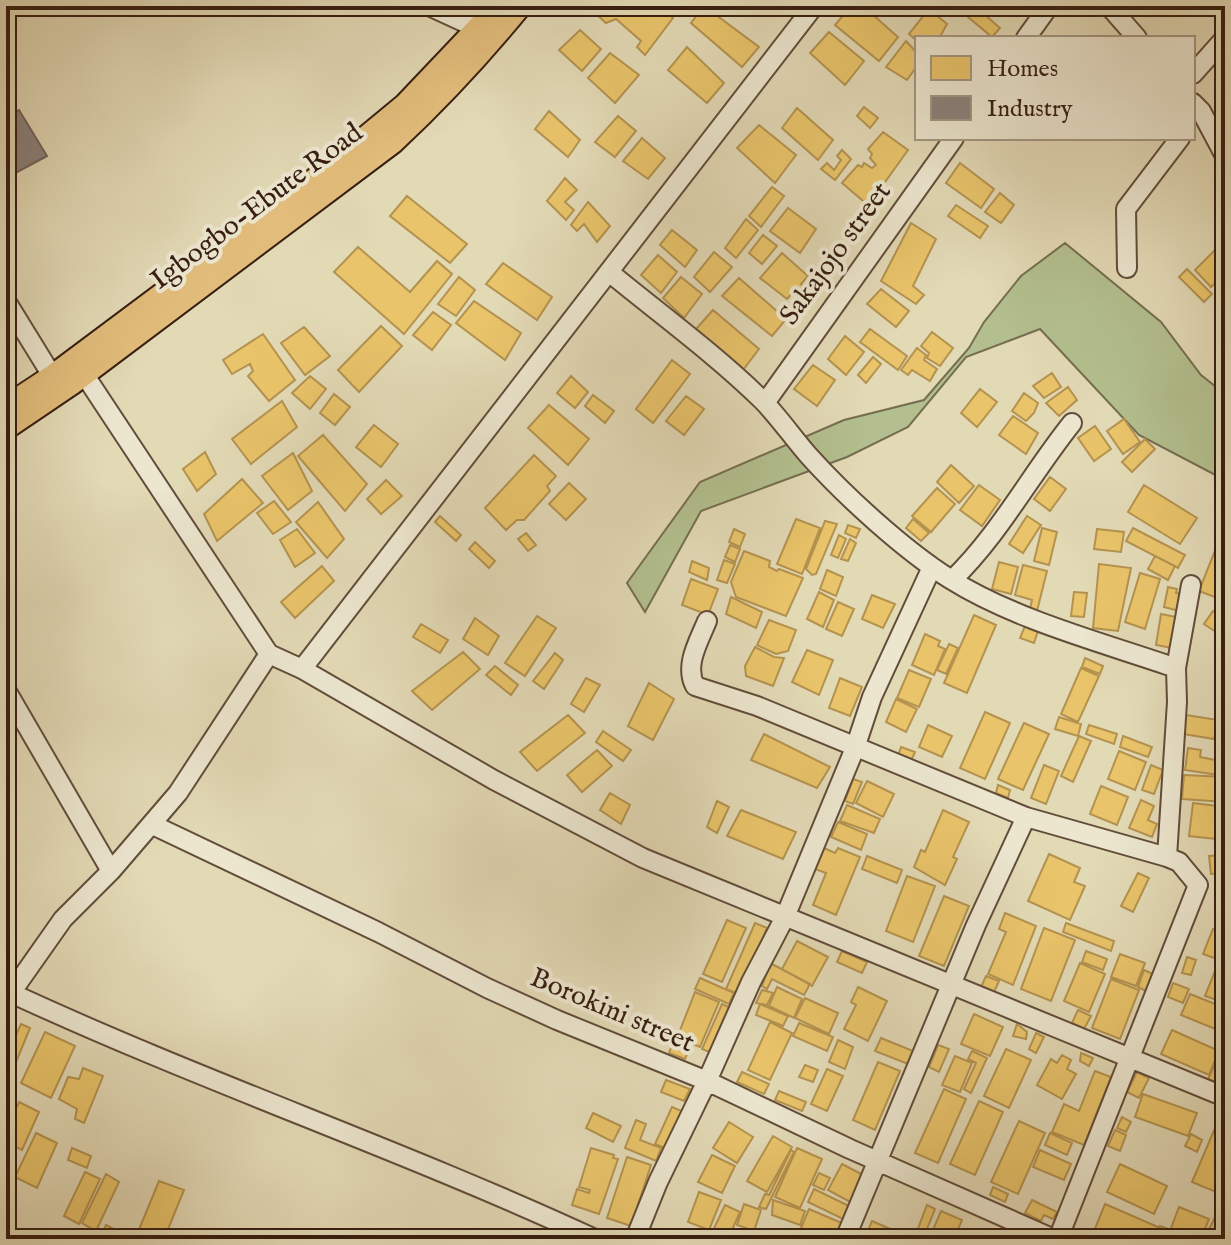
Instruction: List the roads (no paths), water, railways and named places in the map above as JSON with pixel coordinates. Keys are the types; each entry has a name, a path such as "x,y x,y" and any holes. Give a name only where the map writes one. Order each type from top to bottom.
{"main road":[{"name":"Igbogbo-Ebute Road","path":"79,367 405,105 499,6"},
{"name":"Igbogbo-Ebute Road","path":"6,428 57,383 393,142 468,67 520,6"},
{"name":"Igbogbo-Ebute Road","path":"6,407 57,383"}],"street":[{"path":"429,6 479,29"},
{"path":"302,669 814,6"},
{"path":"1027,36 1049,6"},
{"path":"1109,6 1135,36"},
{"path":"1195,72 1225,38"},
{"path":"1196,112 1225,156"},
{"name":"Sakajojo street","path":"765,403 953,140"},
{"path":"1127,268 1126,209 1178,140"},
{"path":"609,272 765,403 849,497 932,567 952,580 1026,615 1176,668"},
{"path":"6,301 57,383"},
{"path":"79,367 269,654 302,669 494,780 643,858 1225,1097"},
{"path":"952,580 976,557 1072,423"},
{"path":"635,1239 658,1182 744,997 785,917 855,748 872,697 932,567"},
{"path":"1167,857 1177,702 1176,668 1191,585"},
{"path":"707,621 691,664 695,686 757,706 1026,817 1167,857 1179,862 1198,885 1056,1239"},
{"path":"269,654 178,793 153,825 63,919 9,997 384,1147 595,1239"},
{"path":"6,690 11,710 111,871"},
{"path":"845,1239 1026,817"},
{"name":"Borokini street","path":"153,825 501,994 707,1081 877,1161 1056,1239"},
{"path":"6,1236 12,1239"}]}
